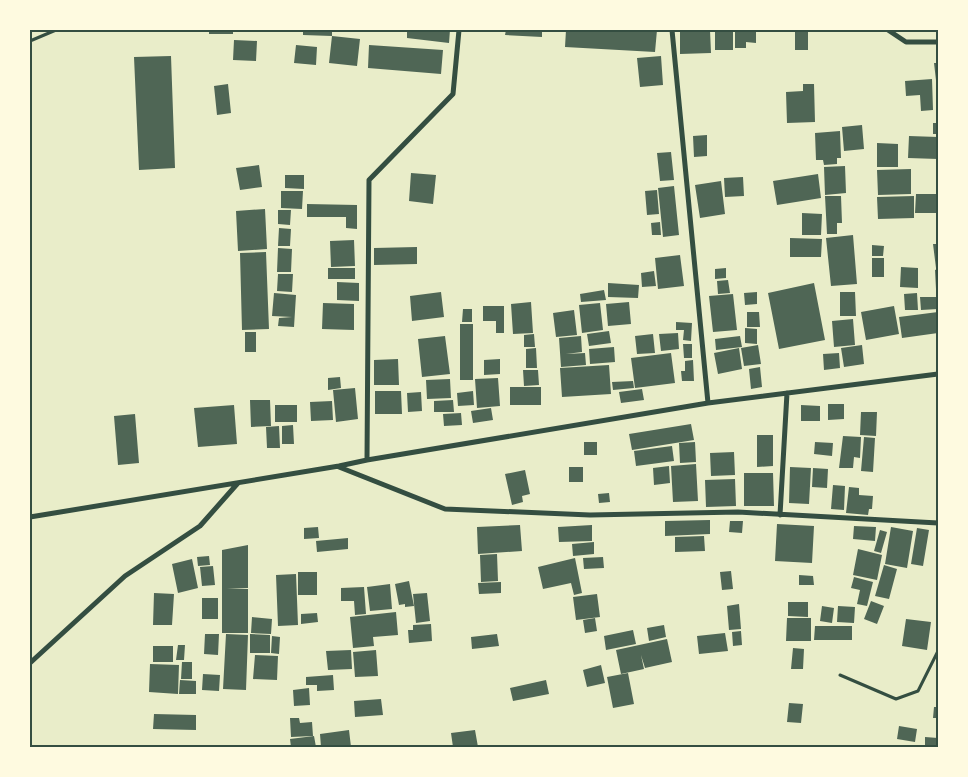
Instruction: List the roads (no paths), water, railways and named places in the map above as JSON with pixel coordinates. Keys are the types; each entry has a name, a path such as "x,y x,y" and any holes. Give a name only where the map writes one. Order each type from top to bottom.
{"street":[{"path":"367,460 370,180 453,94 459,30"},
{"path":"672,30 708,402"},
{"path":"888,30 906,42 938,42"},
{"path":"30,517 708,402 938,374"},
{"path":"780,514 787,393"},
{"path":"339,466 445,509 590,515 738,512 938,523"},
{"path":"30,663 125,576 200,526 239,482"}]}
